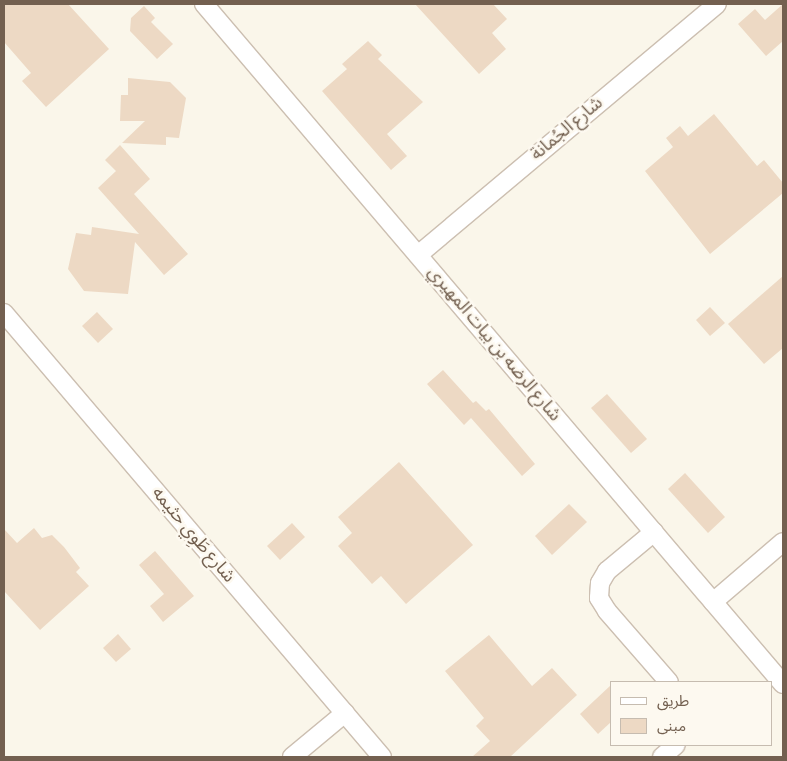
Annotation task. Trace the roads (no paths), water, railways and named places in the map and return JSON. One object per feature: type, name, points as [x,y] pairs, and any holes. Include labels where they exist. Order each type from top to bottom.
[{"type":"street","name":"شارع الرضه بن بيات المهيري","points":[[204,4],[783,684]]},
{"type":"street","name":"شارع الجُمانة","points":[[418,255],[716,4]]},
{"type":"street","name":"شارع طَوِي حثيمه","points":[[4,313],[382,757]]},
{"type":"street","points":[[654,532],[603,576],[599,598],[606,611],[668,681]]},
{"type":"street","points":[[713,602],[783,542]]},
{"type":"street","points":[[292,757],[345,713]]},
{"type":"street","points":[[662,757],[675,746]]}]
